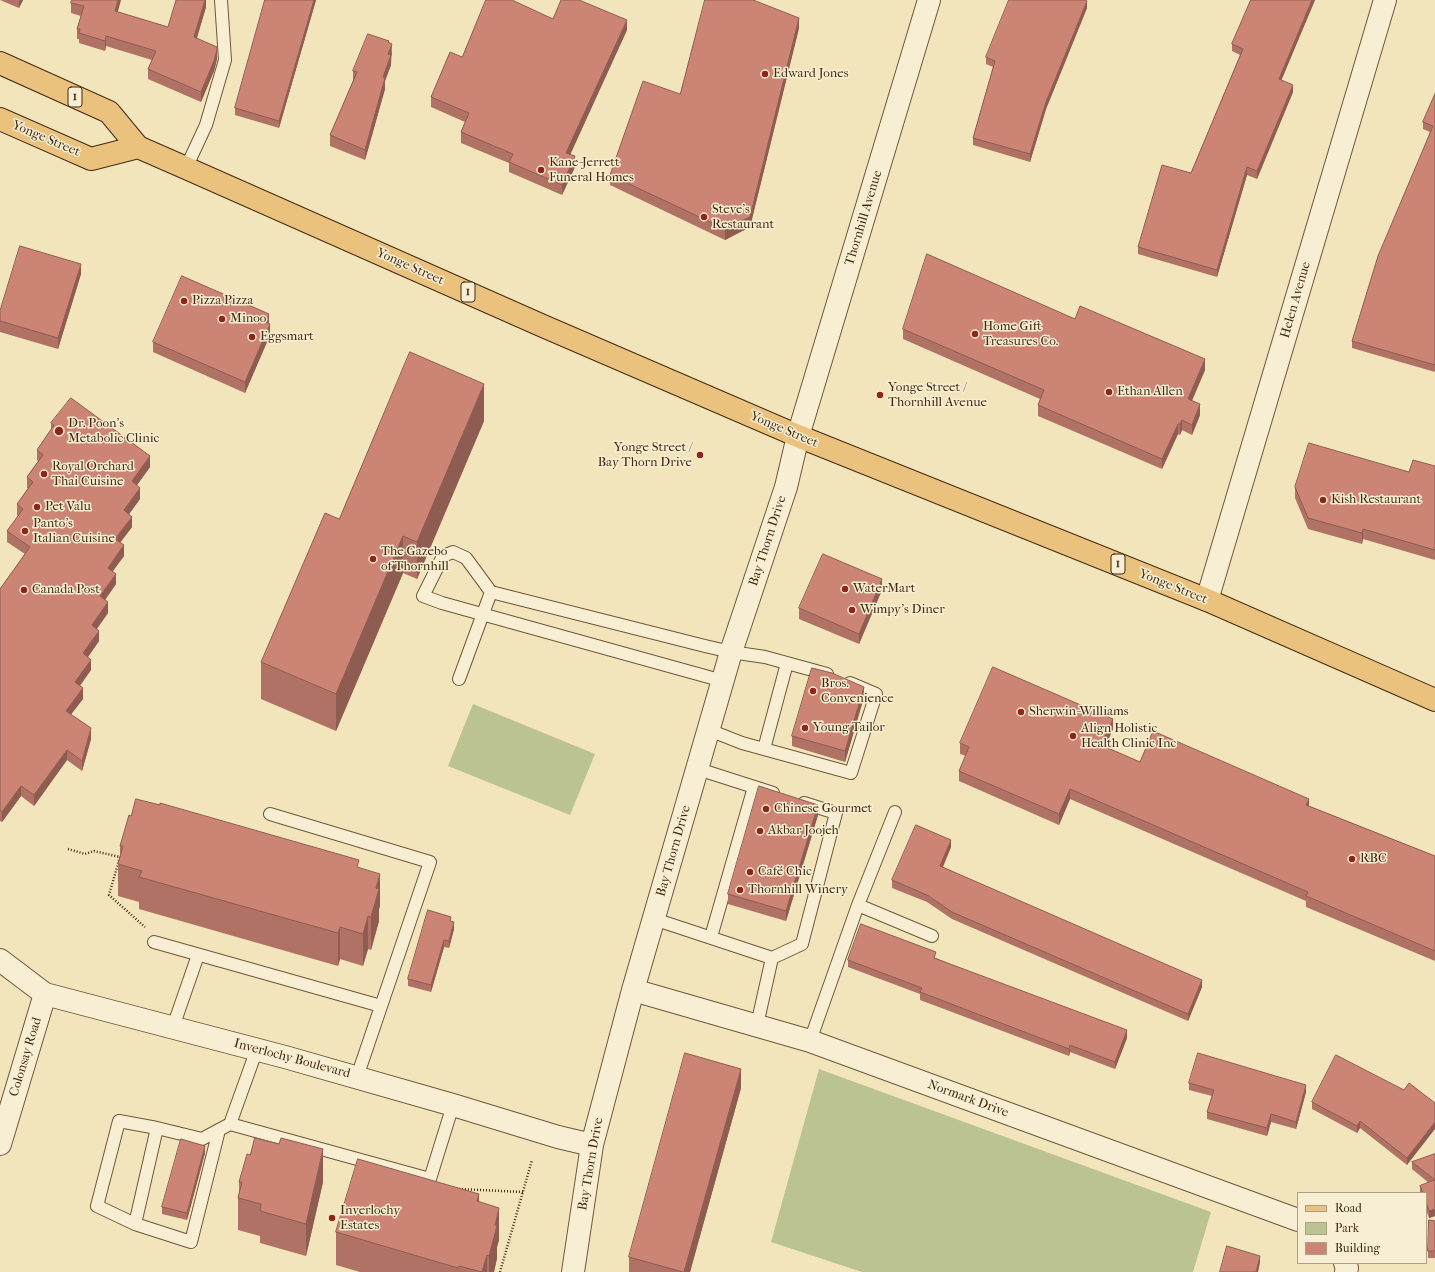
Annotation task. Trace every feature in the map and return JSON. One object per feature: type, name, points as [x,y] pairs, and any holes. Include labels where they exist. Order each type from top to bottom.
[{"type":"main road","name":"Yonge Street","points":[[0,63],[109,112],[138,147],[543,326],[798,436],[1207,600],[1435,700]]},
{"type":"main road","name":"Yonge Street","points":[[0,119],[91,159],[138,147]]},
{"type":"street","name":"Thornhill Avenue","points":[[798,436],[929,0]]},
{"type":"street","name":"Helen Avenue","points":[[1207,600],[1385,0]]},
{"type":"street","name":"Bay Thorn Drive","points":[[573,1272],[592,1145],[633,990],[731,652],[786,487],[798,436]]},
{"type":"street","name":"Inverlochy Boulevard","points":[[0,960],[45,994],[257,1049],[453,1104],[558,1137],[592,1145]]},
{"type":"street","name":"Normark Drive","points":[[633,990],[810,1041],[1297,1220]]},
{"type":"street","name":"Colonsay Road","points":[[0,1144],[45,994]]},
{"type":"lane","points":[[186,168],[206,125],[225,60],[220,0]]},
{"type":"lane","points":[[709,730],[742,743],[851,773],[876,694],[824,672],[765,657],[731,652],[491,592],[466,558],[453,552],[443,556],[423,596],[442,603],[723,681]]},
{"type":"lane","points":[[459,679],[491,592]]},
{"type":"lane","points":[[764,749],[787,663]]},
{"type":"lane","points":[[654,919],[772,958],[802,944],[836,813],[698,769]]},
{"type":"lane","points":[[711,937],[754,787]]},
{"type":"lane","points":[[810,1041],[858,904],[895,812]]},
{"type":"lane","points":[[270,814],[430,862],[357,1077]]},
{"type":"lane","points":[[858,904],[932,936]]},
{"type":"lane","points":[[154,942],[381,1006]]},
{"type":"lane","points":[[173,1027],[198,955]]},
{"type":"lane","points":[[757,1025],[772,958]]},
{"type":"lane","points":[[219,1130],[191,1242],[135,1224],[97,1206],[119,1121],[157,1128],[202,1139],[230,1124],[257,1049]]},
{"type":"lane","points":[[230,1124],[430,1179],[453,1104]]},
{"type":"lane","points":[[135,1224],[157,1128]]},
{"type":"path","points":[[68,849],[84,854],[94,851],[120,857],[109,896],[151,932],[149,941],[154,942]]},
{"type":"path","points":[[500,1272],[532,1160]]},
{"type":"path","points":[[430,1179],[438,1188],[523,1192]]},
{"type":"green space","points":[[473,704],[595,754],[570,815],[448,766]]},
{"type":"green space","points":[[819,1069],[1211,1212],[1193,1272],[862,1272],[771,1242]]},
{"type":"building","points":[[72,0],[118,0],[115,11],[168,27],[176,0],[205,0],[194,37],[217,47],[217,49],[214,61],[201,92],[148,69],[156,51],[106,36],[105,41],[79,33],[80,29],[77,29],[84,6],[71,3]]},
{"type":"building","points":[[265,0],[314,0],[279,121],[235,108]]},
{"type":"building","points":[[486,0],[512,0],[553,19],[561,0],[579,0],[627,20],[566,153],[575,156],[562,185],[509,162],[513,154],[461,132],[469,113],[431,97],[450,52],[462,57]]},
{"type":"building","points":[[705,0],[753,0],[799,18],[750,217],[725,229],[610,175],[643,81],[680,94]]},
{"type":"building","points":[[1009,0],[1087,1],[1046,102],[1030,154],[973,138],[995,61],[986,57]]},
{"type":"building","points":[[1251,0],[1312,0],[1279,79],[1293,85],[1257,171],[1247,167],[1217,270],[1138,247],[1162,165],[1191,173],[1243,49],[1232,44]]},
{"type":"building","points":[[368,34],[389,41],[388,42],[392,44],[388,54],[391,55],[383,77],[385,78],[365,150],[330,135],[357,72],[353,71]]},
{"type":"building","points":[[1435,94],[1435,365],[1352,341],[1378,256],[1433,126],[1423,122]]},
{"type":"building","points":[[20,246],[81,264],[58,338],[0,321],[0,311]]},
{"type":"building","points":[[927,254],[1075,319],[1080,306],[1205,359],[1188,399],[1200,404],[1192,425],[1182,420],[1180,424],[1178,424],[1162,459],[1038,405],[1044,390],[903,329]]},
{"type":"building","points":[[182,276],[269,314],[266,322],[270,324],[245,382],[153,342]]},
{"type":"building","name":"The Gazebo of Thornhill","points":[[410,352],[484,384],[417,542],[403,536],[336,694],[261,662],[325,513],[339,519]]},
{"type":"building","points":[[71,398],[150,456],[132,481],[140,488],[124,510],[132,517],[115,539],[124,545],[108,568],[116,574],[100,596],[108,602],[92,625],[99,631],[83,653],[91,660],[75,682],[83,688],[66,711],[91,728],[82,761],[67,750],[34,795],[21,786],[2,812],[0,810],[0,589],[30,547],[7,531],[23,509],[17,504],[33,482],[27,477],[43,455],[37,450],[54,425],[51,423]]},
{"type":"building","points":[[1309,443],[1409,472],[1413,460],[1435,466],[1435,550],[1363,529],[1362,533],[1308,518],[1295,487]]},
{"type":"building","points":[[823,554],[882,579],[859,634],[799,608]]},
{"type":"building","points":[[993,667],[1113,719],[1101,745],[1140,762],[1153,731],[1309,799],[1306,805],[1435,856],[1435,951],[1306,896],[1308,892],[1070,789],[1059,814],[959,771],[969,747],[960,743]]},
{"type":"building","points":[[812,668],[832,673],[864,687],[845,751],[792,736]]},
{"type":"building","points":[[759,786],[818,805],[786,911],[728,894]]},
{"type":"building","points":[[136,799],[160,805],[160,803],[359,860],[357,867],[380,874],[376,888],[379,889],[371,917],[368,916],[363,934],[340,927],[338,933],[139,877],[142,871],[118,864],[123,846],[120,846],[129,815],[131,816]]},
{"type":"building","points":[[916,825],[951,840],[940,866],[1202,980],[1188,1014],[952,912],[927,895],[892,880]]},
{"type":"building","points":[[428,910],[451,917],[450,921],[454,922],[449,941],[444,940],[431,985],[408,979]]},
{"type":"building","points":[[861,924],[936,952],[934,958],[1127,1030],[1115,1062],[1070,1045],[1069,1049],[920,992],[922,988],[848,960]]},
{"type":"building","points":[[685,1053],[741,1069],[683,1272],[629,1257]]},
{"type":"building","points":[[1198,1053],[1306,1085],[1296,1122],[1271,1114],[1267,1128],[1207,1112],[1214,1090],[1189,1083]]},
{"type":"building","points":[[1336,1055],[1404,1090],[1409,1083],[1435,1103],[1435,1122],[1407,1158],[1360,1121],[1357,1126],[1312,1102]]},
{"type":"building","points":[[255,1138],[279,1144],[281,1138],[323,1149],[306,1224],[260,1211],[261,1204],[238,1198],[242,1182],[239,1182],[247,1154],[250,1155]]},
{"type":"building","points":[[181,1139],[205,1146],[187,1213],[162,1207]]},
{"type":"building","points":[[1435,1154],[1435,1180],[1412,1162]]},
{"type":"building","points":[[358,1159],[479,1194],[477,1201],[499,1208],[495,1225],[497,1226],[489,1256],[487,1255],[482,1272],[459,1266],[458,1268],[336,1232]]},
{"type":"building","points":[[1435,1180],[1435,1209],[1429,1211],[1427,1205],[1427,1192],[1423,1192],[1420,1186]]},
{"type":"building","points":[[1429,1220],[1435,1221],[1435,1251],[1428,1251]]},
{"type":"building","points":[[1227,1246],[1260,1256],[1256,1272],[1220,1272]]},
{"type":"place","name":"Edward Jones","points":[[765,74]]},
{"type":"place","name":"Kane-Jerrett Funeral Homes","points":[[541,170]]},
{"type":"place","name":"Steve's Restaurant","points":[[704,217]]},
{"type":"place","name":"Pizza Pizza","points":[[184,301]]},
{"type":"place","name":"Minoo","points":[[222,319]]},
{"type":"place","name":"Home Gift Treasures Co.","points":[[975,334]]},
{"type":"place","name":"Eggsmart","points":[[252,337]]},
{"type":"place","name":"Ethan Allen","points":[[1109,392]]},
{"type":"place","name":"Yonge Street / Thornhill Avenue","points":[[880,395]]},
{"type":"place","name":"Dr. Poon's Metabolic Clinic","points":[[59,431]]},
{"type":"place","name":"Yonge Street / Bay Thorn Drive","points":[[700,455]]},
{"type":"place","name":"Royal Orchard Thai Cuisine","points":[[44,474]]},
{"type":"place","name":"Kish Restaurant","points":[[1323,500]]},
{"type":"place","name":"Pet Valu","points":[[37,507]]},
{"type":"place","name":"Panto's Italian Cuisine","points":[[25,531]]},
{"type":"place","name":"The Gazebo of Thornhill","points":[[373,559]]},
{"type":"place","name":"WaterMart","points":[[845,589]]},
{"type":"place","name":"Canada Post","points":[[24,590]]},
{"type":"place","name":"Wimpy's Diner","points":[[852,610]]},
{"type":"place","name":"Bros. Convenience","points":[[813,691]]},
{"type":"place","name":"Sherwin-Williams","points":[[1021,712]]},
{"type":"place","name":"Young Tailor","points":[[805,728]]},
{"type":"place","name":"Align Holistic Health Clinic Inc","points":[[1073,736]]},
{"type":"place","name":"Chinese Gourmet","points":[[766,809]]},
{"type":"place","name":"Akbar Joojeh","points":[[760,831]]},
{"type":"place","name":"RBC","points":[[1352,859]]},
{"type":"place","name":"Café Chic","points":[[750,872]]},
{"type":"place","name":"Thornhill Winery","points":[[740,890]]},
{"type":"place","name":"Inverlochy Estates","points":[[332,1218]]}]
